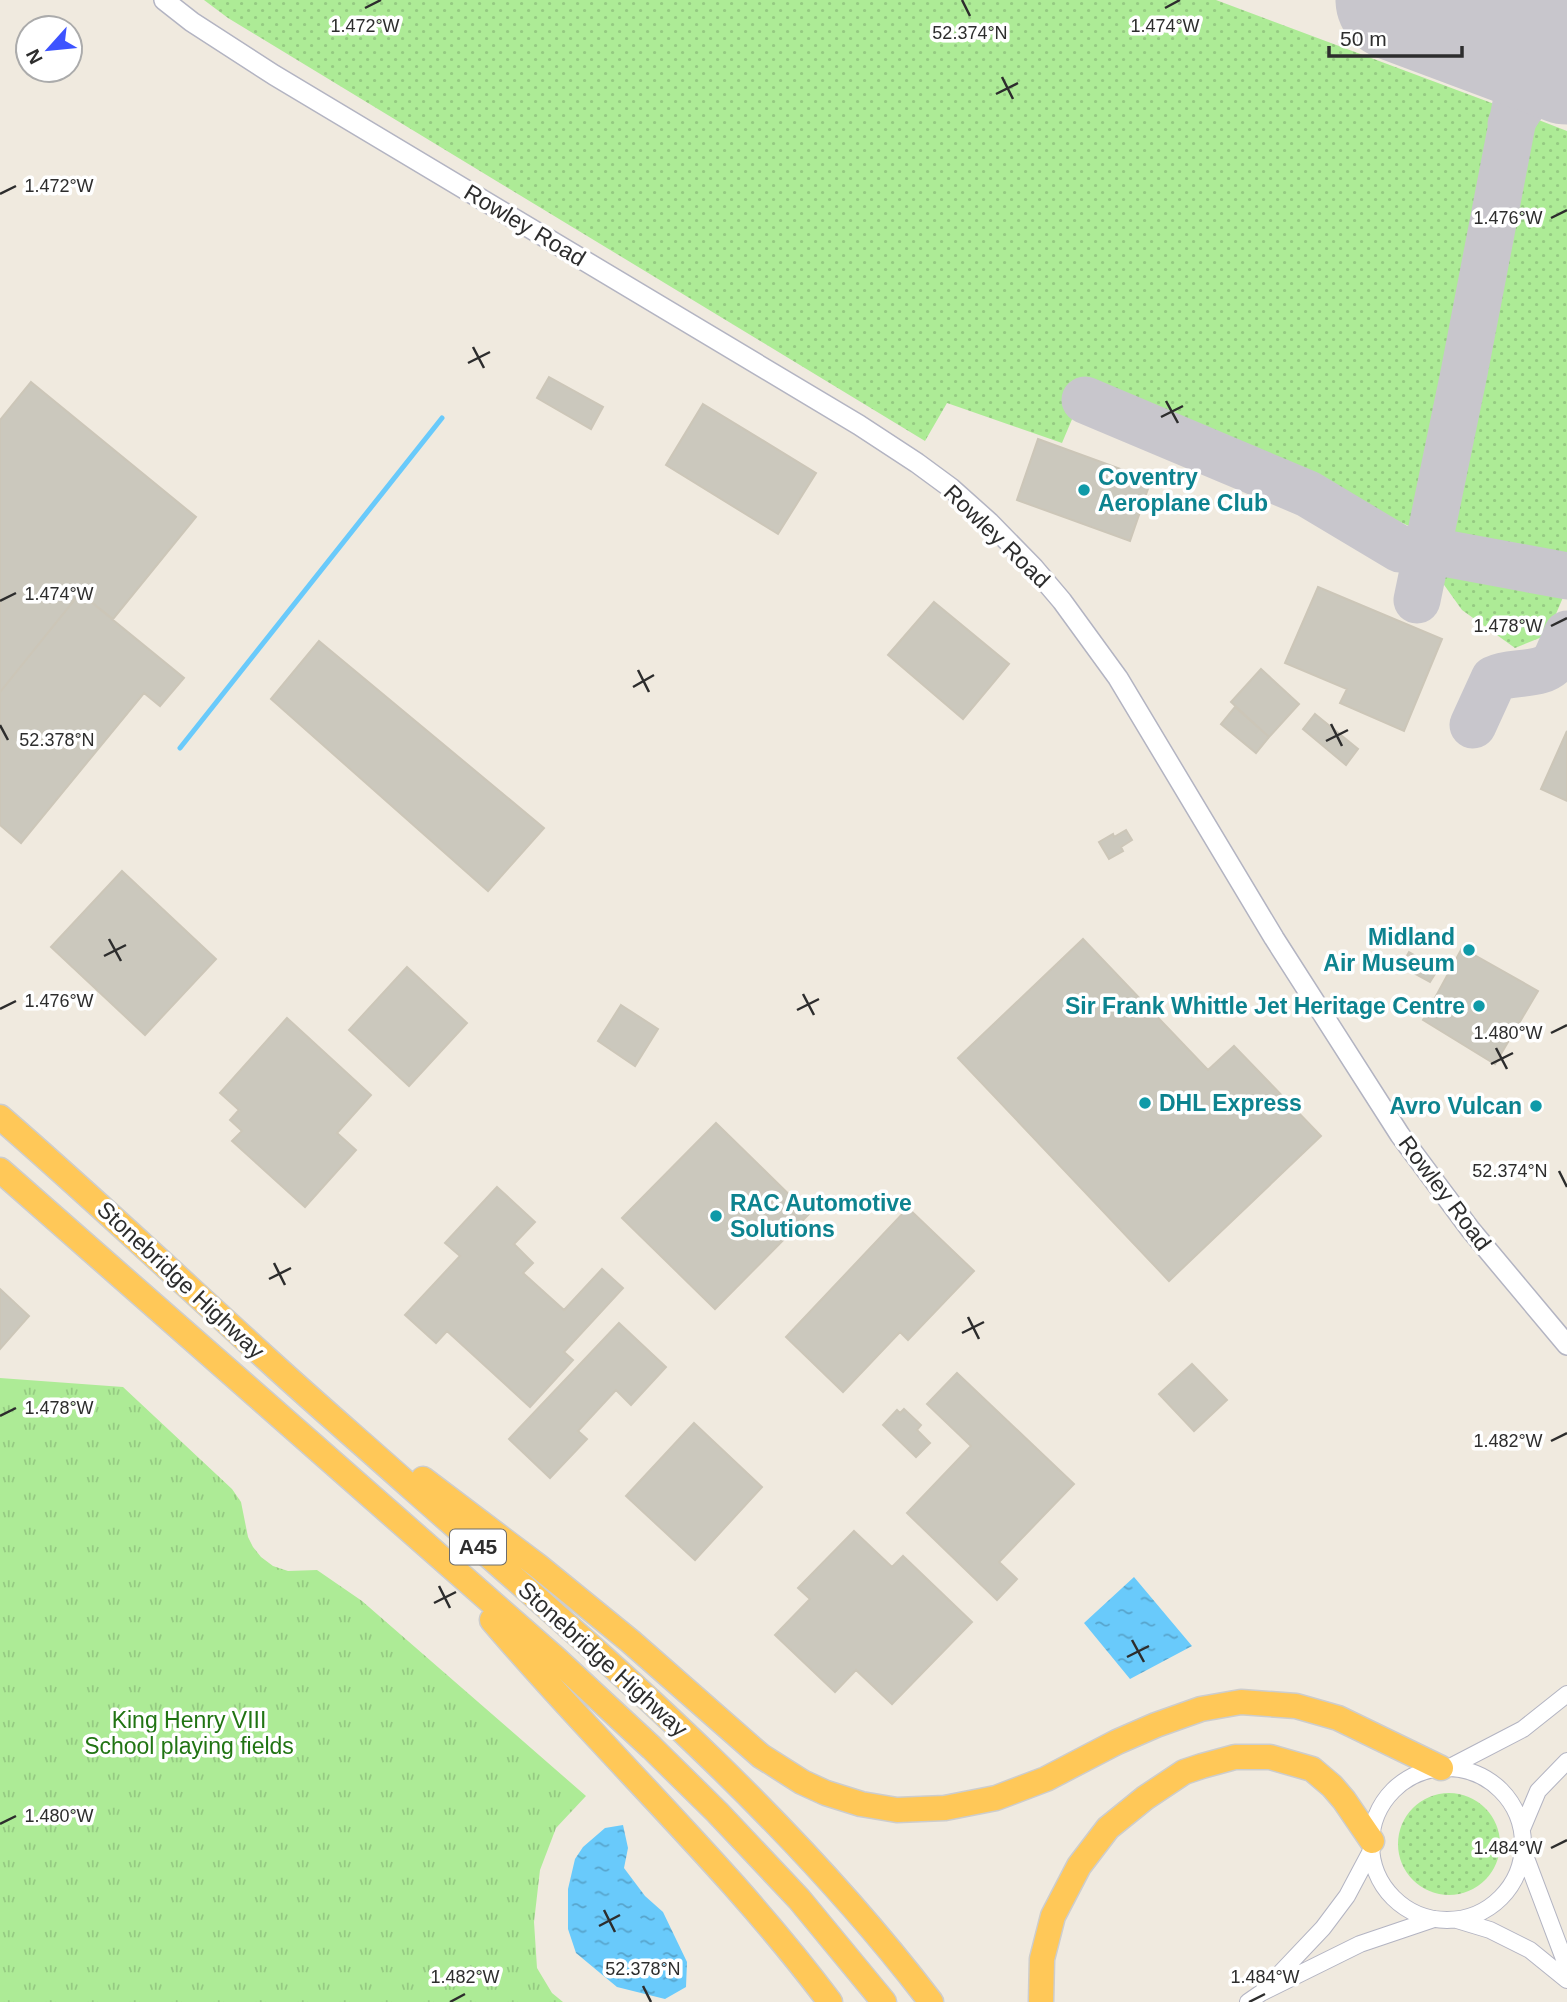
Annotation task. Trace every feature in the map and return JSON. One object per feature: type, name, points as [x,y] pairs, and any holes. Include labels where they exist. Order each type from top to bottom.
[{"type":"highway","name":"Stonebridge Highway","points":[[0,1117],[607,1661],[743,1789],[841,1893],[930,2002]]},
{"type":"highway","name":"Stonebridge Highway","points":[[0,1170],[555,1658],[652,1748],[799,1899],[884,2002]]},
{"type":"highway","points":[[359,1441],[427,1481],[538,1566],[630,1641],[761,1756],[802,1782],[862,1804],[897,1810],[945,1808],[996,1798],[1046,1779],[1156,1725],[1201,1709],[1241,1702],[1296,1706],[1339,1718],[1444,1768]]},
{"type":"highway","points":[[438,1556],[535,1671],[734,1884],[830,2002]]},
{"type":"highway","points":[[1041,2002],[1042,1959],[1053,1916],[1079,1866],[1108,1828],[1145,1798],[1184,1772],[1235,1757],[1270,1757],[1312,1769],[1344,1800],[1372,1845]]},
{"type":"street","name":"Rowley Road","points":[[164,0],[192,22],[274,75],[859,425],[951,488],[989,522],[1062,601],[1115,672],[1274,937],[1400,1135],[1471,1229],[1567,1345]]},
{"type":"street","points":[[1254,1998],[1323,1928],[1347,1896],[1372,1845],[1376,1820],[1385,1800],[1400,1784],[1420,1773],[1444,1768],[1523,1729],[1567,1694]]},
{"type":"street","points":[[1522,1829],[1538,1791],[1567,1761]]},
{"type":"street","points":[[1444,1768],[1468,1771],[1487,1779],[1503,1792],[1515,1809],[1522,1829],[1523,1850],[1519,1870],[1509,1889],[1494,1904],[1476,1914],[1455,1920]]},
{"type":"street","points":[[1372,1845],[1376,1868],[1385,1887],[1398,1902],[1415,1913],[1434,1919],[1455,1920],[1490,1930],[1530,1950],[1567,1980]]},
{"type":"street","points":[[1523,1850],[1567,1967]]},
{"type":"street","points":[[1254,1998],[1360,1944],[1434,1919]]},
{"type":"green space","points":[[204,0],[1216,0],[1505,108],[1424,523],[1409,526],[1086,386],[1062,443],[947,403],[925,441],[228,18]]},
{"type":"green space","points":[[1531,117],[1567,131],[1567,588],[1547,635],[1515,648],[1462,610],[1437,575],[1444,530]]},
{"type":"green space","name":"King Henry VIII School playing fields","points":[[0,1378],[123,1387],[232,1489],[241,1502],[248,1537],[261,1557],[273,1566],[288,1571],[317,1570],[362,1601],[586,1796],[556,1828],[540,1870],[534,1922],[537,1968],[552,1993],[563,2002],[0,2002]]},
{"type":"green space","points":[[1449,1793],[1468,1797],[1485,1808],[1496,1825],[1500,1844],[1496,1863],[1485,1880],[1468,1891],[1449,1895],[1430,1891],[1413,1880],[1402,1863],[1398,1844],[1402,1825],[1413,1808],[1430,1797]]},
{"type":"water","points":[[1134,1577],[1192,1646],[1130,1679],[1084,1623]]},
{"type":"water","points":[[623,1825],[628,1848],[624,1868],[645,1896],[663,1912],[687,1962],[686,1987],[665,1999],[617,1987],[576,1953],[568,1929],[568,1889],[575,1859],[583,1847],[605,1828]]},
{"type":"building","points":[[549,377],[603,407],[591,429],[537,398]]},
{"type":"building","points":[[31,382],[196,517],[113,619],[80,593],[0,692],[0,420]]},
{"type":"building","points":[[703,404],[816,473],[778,534],[666,465]]},
{"type":"building","name":"Coventry Aeroplane Club","points":[[1038,439],[1151,480],[1130,541],[1017,500]]},
{"type":"building","points":[[1318,587],[1442,639],[1404,731],[1340,703],[1347,689],[1285,663]]},
{"type":"building","points":[[80,593],[184,678],[160,706],[144,693],[21,843],[0,825],[0,692]]},
{"type":"building","points":[[934,602],[1009,664],[963,719],[888,655]]},
{"type":"building","points":[[319,641],[544,828],[488,891],[271,699]]},
{"type":"building","points":[[1261,669],[1299,704],[1269,737],[1231,702]]},
{"type":"building","points":[[1235,707],[1269,737],[1256,753],[1221,724]]},
{"type":"building","points":[[1315,714],[1358,749],[1346,765],[1303,729]]},
{"type":"building","points":[[1567,731],[1567,801],[1541,789]]},
{"type":"building","points":[[1126,830],[1132,840],[1121,847],[1123,851],[1109,859],[1099,842]]},
{"type":"building","points":[[122,871],[216,959],[145,1035],[51,947]]},
{"type":"building","name":"DHL Express","points":[[1083,939],[1208,1070],[1234,1046],[1321,1136],[1169,1281],[958,1058]]},
{"type":"building","name":"Sir Frank Whittle Jet Heritage Centre","points":[[1462,948],[1538,991],[1495,1064],[1423,1020]]},
{"type":"building","points":[[1409,952],[1438,969],[1430,982],[1401,966]]},
{"type":"building","points":[[407,967],[467,1023],[409,1086],[349,1030]]},
{"type":"building","points":[[621,1005],[658,1029],[635,1066],[598,1041]]},
{"type":"building","points":[[287,1018],[371,1095],[337,1133],[356,1150],[305,1207],[232,1141],[242,1131],[230,1120],[239,1110],[220,1093]]},
{"type":"building","name":"RAC Automotive Solutions","points":[[716,1123],[809,1214],[715,1309],[622,1218]]},
{"type":"building","points":[[497,1187],[535,1222],[514,1244],[533,1263],[523,1273],[564,1310],[602,1269],[623,1288],[564,1352],[573,1360],[530,1407],[447,1331],[436,1343],[405,1315],[460,1256],[445,1243]]},
{"type":"building","points":[[908,1208],[974,1271],[908,1340],[900,1332],[843,1392],[786,1337]]},
{"type":"building","points":[[0,1289],[29,1316],[0,1349]]},
{"type":"building","points":[[619,1323],[666,1367],[631,1405],[616,1390],[578,1431],[587,1439],[550,1478],[509,1439]]},
{"type":"building","points":[[1192,1364],[1227,1400],[1194,1431],[1159,1394]]},
{"type":"building","points":[[957,1373],[1074,1484],[999,1562],[1017,1579],[997,1600],[907,1513],[971,1446],[927,1404]]},
{"type":"building","points":[[904,1409],[921,1425],[917,1430],[930,1443],[916,1457],[883,1425],[897,1410],[900,1413]]},
{"type":"building","points":[[694,1423],[762,1487],[695,1560],[626,1496]]},
{"type":"building","points":[[854,1531],[892,1567],[903,1556],[972,1622],[892,1704],[856,1670],[835,1692],[775,1635],[810,1599],[798,1588]]},
{"type":"waterway","points":[[180,748],[442,418]]},
{"type":"taxiway","points":[[1417,600],[1519,88],[1517,70],[1511,57],[1488,34]]},
{"type":"taxiway","points":[[1511,124],[1526,100],[1540,88],[1567,78]]},
{"type":"taxiway","points":[[1085,400],[1308,494],[1400,549],[1427,550],[1567,576]]},
{"type":"taxiway","points":[[1473,725],[1494,679],[1536,671],[1551,665],[1567,634]]},
{"type":"runway","points":[[1396,0],[1567,64]]},
{"type":"place","name":"Coventry Aeroplane Club","points":[[1084,490]]},
{"type":"place","name":"Midland Air Museum","points":[[1469,950]]},
{"type":"place","name":"Sir Frank Whittle Jet Heritage Centre","points":[[1479,1006]]},
{"type":"place","name":"DHL Express","points":[[1145,1103]]},
{"type":"place","name":"Avro Vulcan","points":[[1536,1106]]},
{"type":"place","name":"RAC Automotive Solutions","points":[[716,1216]]}]
